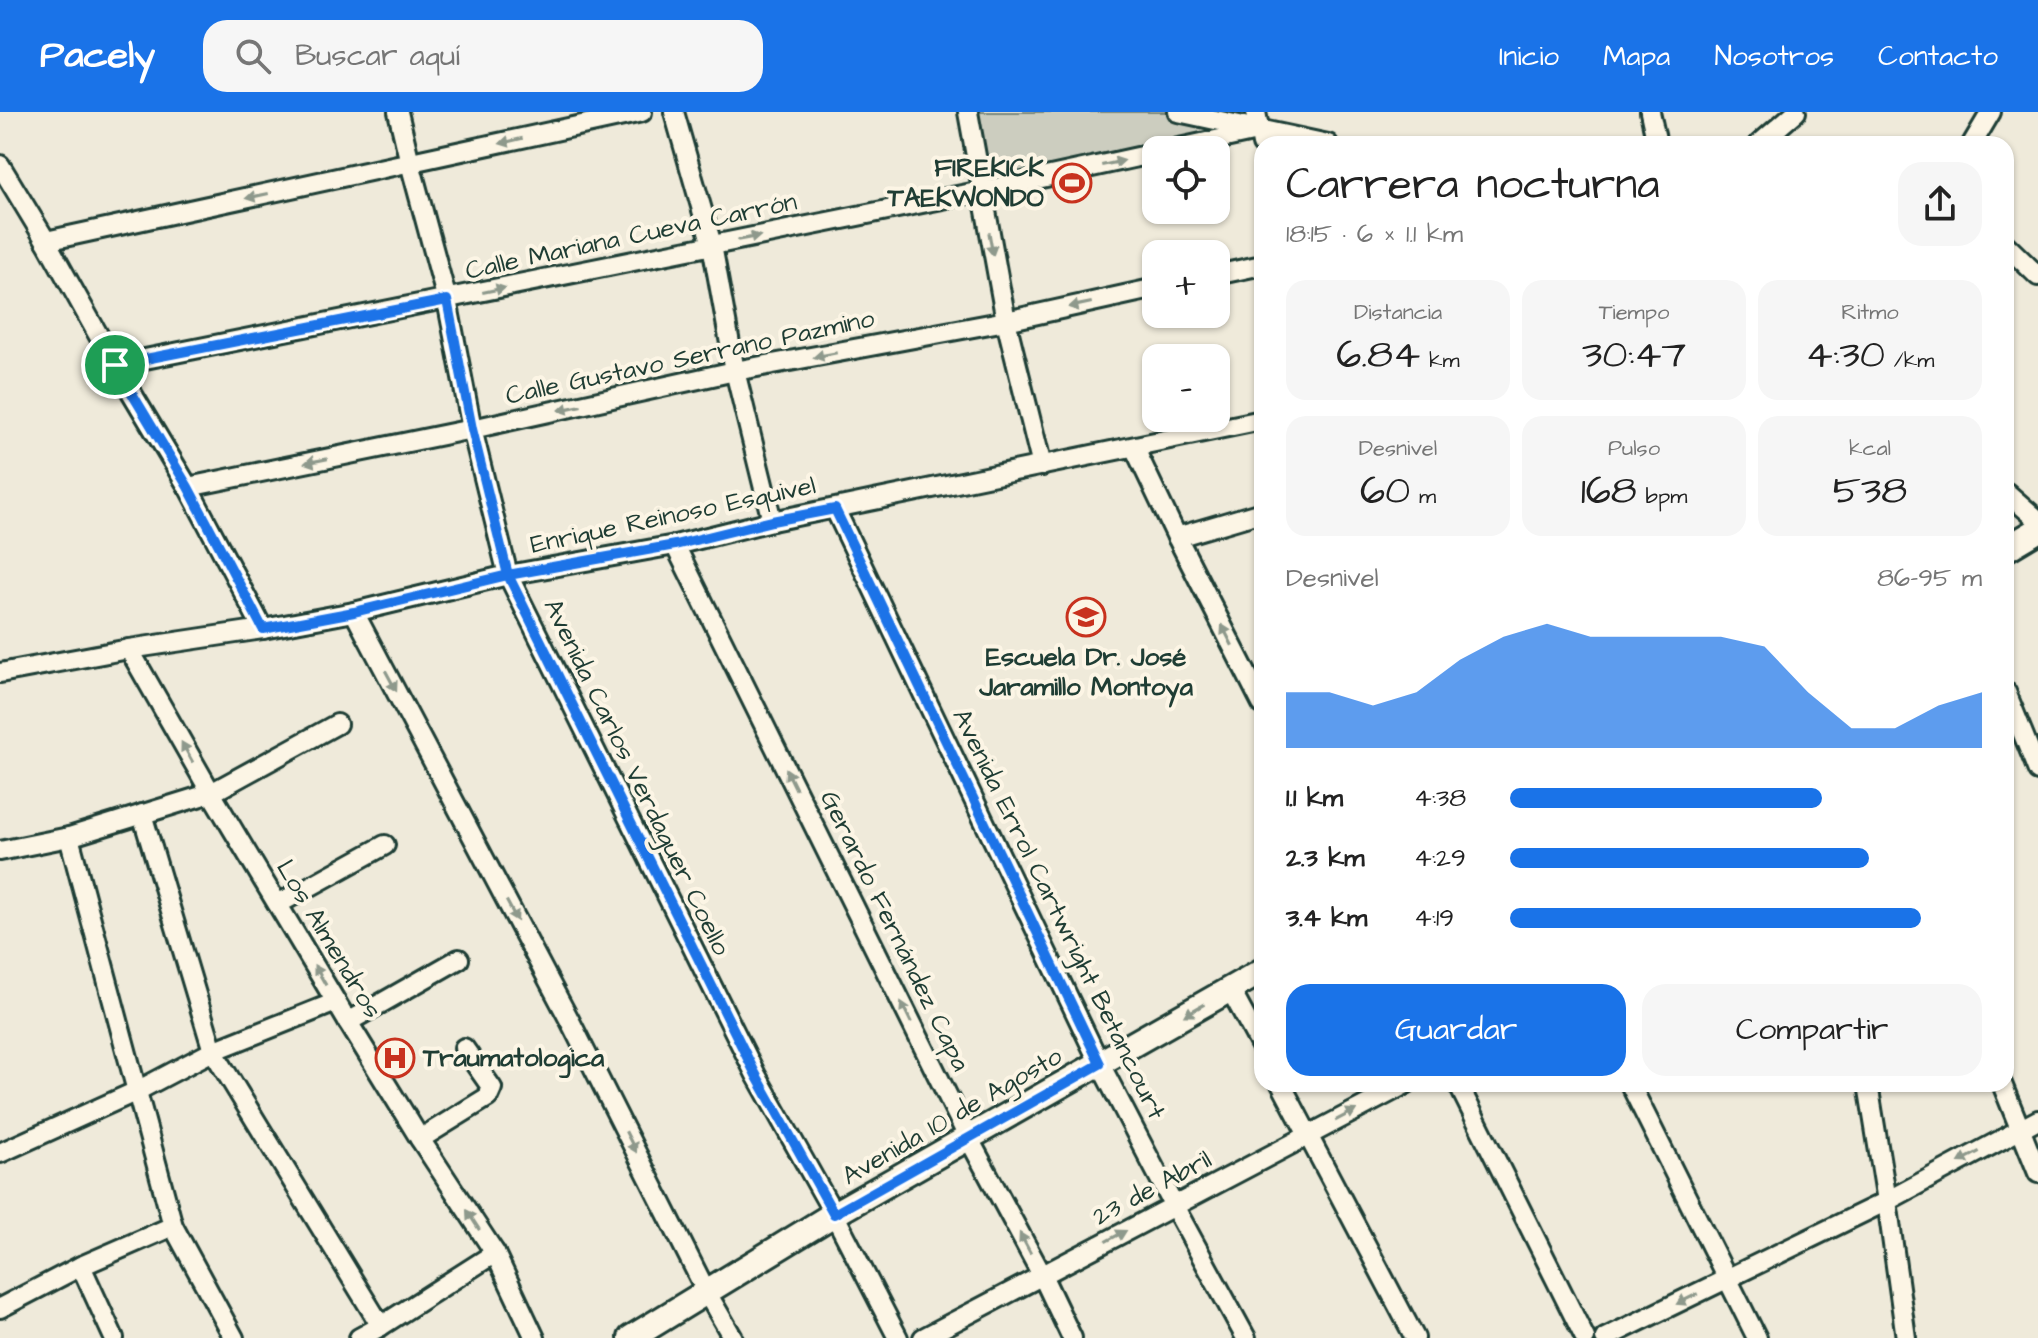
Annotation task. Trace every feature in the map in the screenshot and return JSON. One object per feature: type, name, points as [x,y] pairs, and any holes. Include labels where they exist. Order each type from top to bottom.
[{"type":"street","name":"Avenida Carlos Verdaguer Coello","points":[[398,112],[447,300],[472,429],[508,575],[756,1075],[834,1214],[898,1338]]},
{"type":"street","points":[[46,241],[642,112]]},
{"type":"street","points":[[674,112],[712,245],[735,371],[772,521]]},
{"type":"street","points":[[968,112],[1006,321],[1042,466]]},
{"type":"street","points":[[1178,112],[1291,136]]},
{"type":"street","points":[[1650,112],[1655,136]]},
{"type":"street","points":[[1768,136],[1796,112]]},
{"type":"street","points":[[1977,136],[1991,112]]},
{"type":"street","points":[[1229,136],[1259,129]]},
{"type":"street","name":"Calle Mariana Cueva Carrón","points":[[115,365],[447,300],[1142,156]]},
{"type":"street","points":[[0,165],[188,487],[263,629]]},
{"type":"street","points":[[2014,253],[2038,276]]},
{"type":"street","points":[[1230,272],[1254,267]]},
{"type":"street","name":"Calle Gustavo Serrano Pazmino","points":[[188,487],[735,371],[1006,321],[1142,291]]},
{"type":"street","name":"Enrique Reinoso Esquivel","points":[[3,666],[263,629],[354,612],[508,575],[675,545],[772,521],[1254,422]]},
{"type":"street","points":[[1134,447],[1254,688]]},
{"type":"street","points":[[2014,499],[2038,520]]},
{"type":"street","name":"Avenida Errol Cartwright Betancourt","points":[[835,509],[1100,1064],[1246,1338]]},
{"type":"street","points":[[1177,537],[1254,514]]},
{"type":"street","points":[[2014,544],[2038,530]]},
{"type":"street","name":"Gerardo Fernández Capa","points":[[675,545],[969,1139],[1072,1338]]},
{"type":"street","points":[[354,612],[733,1338]]},
{"type":"street","name":"Los Almendros","points":[[129,649],[348,1022],[495,1253],[535,1338]]},
{"type":"street","points":[[2014,712],[2038,771]]},
{"type":"street","points":[[0,851],[69,837],[211,793],[337,724]]},
{"type":"street","points":[[142,814],[213,1051],[381,1326]]},
{"type":"street","points":[[69,837],[173,1226],[234,1338]]},
{"type":"street","points":[[278,904],[385,845]]},
{"type":"street","points":[[348,1022],[459,959]]},
{"type":"street","name":"Avenida 10 de Agosto","points":[[631,1338],[834,1214],[1254,976]]},
{"type":"street","points":[[1230,989],[1254,1033]]},
{"type":"street","points":[[0,1153],[137,1091],[213,1051],[336,1002]]},
{"type":"street","points":[[420,1139],[488,1097],[491,1092],[492,1088],[464,1048]]},
{"type":"street","points":[[1285,1092],[1415,1338]]},
{"type":"street","name":"23 de Abril","points":[[923,1338],[1391,1092]]},
{"type":"street","points":[[1462,1092],[1585,1338]]},
{"type":"street","points":[[1634,1092],[1757,1338]]},
{"type":"street","points":[[1869,1092],[1906,1338]]},
{"type":"street","points":[[2005,1092],[2038,1173]]},
{"type":"street","points":[[1605,1338],[1887,1201],[2038,1120]]},
{"type":"street","points":[[0,1308],[81,1266],[173,1226]]},
{"type":"street","points":[[359,1338],[495,1253]]},
{"type":"street","points":[[81,1266],[114,1338]]},
{"type":"shaded area","points":[[963,112],[1190,112],[1252,125],[1200,136],[1142,136],[1142,148],[977,183]]},
{"type":"place","name":"FIREKICK TAEKWONDO","points":[[1072,183]]},
{"type":"place","name":"Escuela Dr. José Jaramillo Montoya","points":[[1086,617]]},
{"type":"place","name":"Traumatologica","points":[[395,1058]]},
{"type":"route","points":[[115,365],[188,487],[263,629],[354,612],[508,575],[675,545],[835,509],[1100,1064],[834,1214],[756,1075],[508,575],[472,429],[447,300],[115,365]]}]
